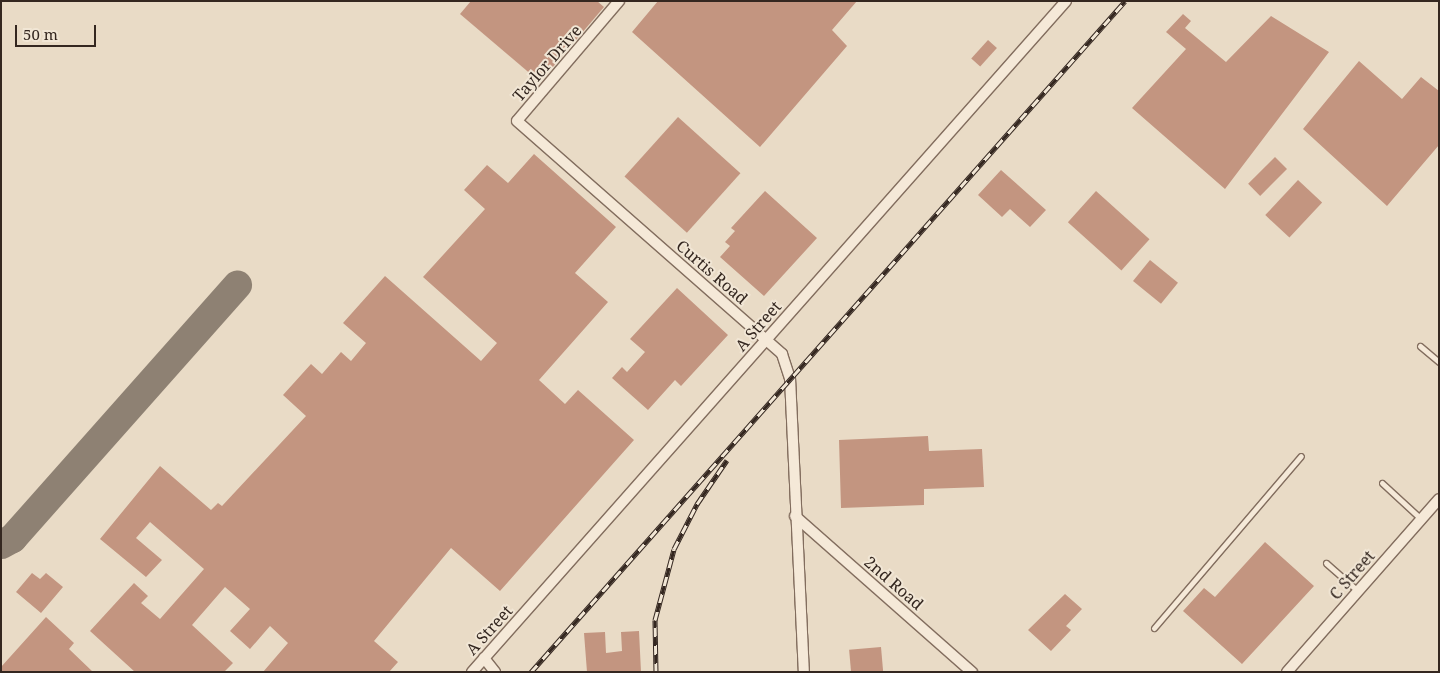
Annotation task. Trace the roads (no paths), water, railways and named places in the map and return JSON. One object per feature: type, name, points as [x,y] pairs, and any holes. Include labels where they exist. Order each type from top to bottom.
[{"type":"street","name":"Taylor Drive","points":[[517,121],[619,1]]},
{"type":"street","name":"A Street","points":[[472,672],[1066,1]]},
{"type":"street","name":"Curtis Road","points":[[517,121],[782,354],[790,378],[795,516],[804,672]]},
{"type":"street","name":"C Street","points":[[1287,672],[1439,499]]},
{"type":"street","name":"2nd Road","points":[[795,516],[972,672]]},
{"type":"street","points":[[484,658],[495,672]]},
{"type":"lane","points":[[1420,346],[1439,362]]},
{"type":"lane","points":[[1154,628],[1301,456]]},
{"type":"lane","points":[[1382,483],[1421,519]]},
{"type":"lane","points":[[1326,563],[1358,591]]},
{"type":"railway","points":[[531,672],[1125,1]]},
{"type":"railway","points":[[656,672],[655,620],[674,549],[697,504],[727,460]]}]
